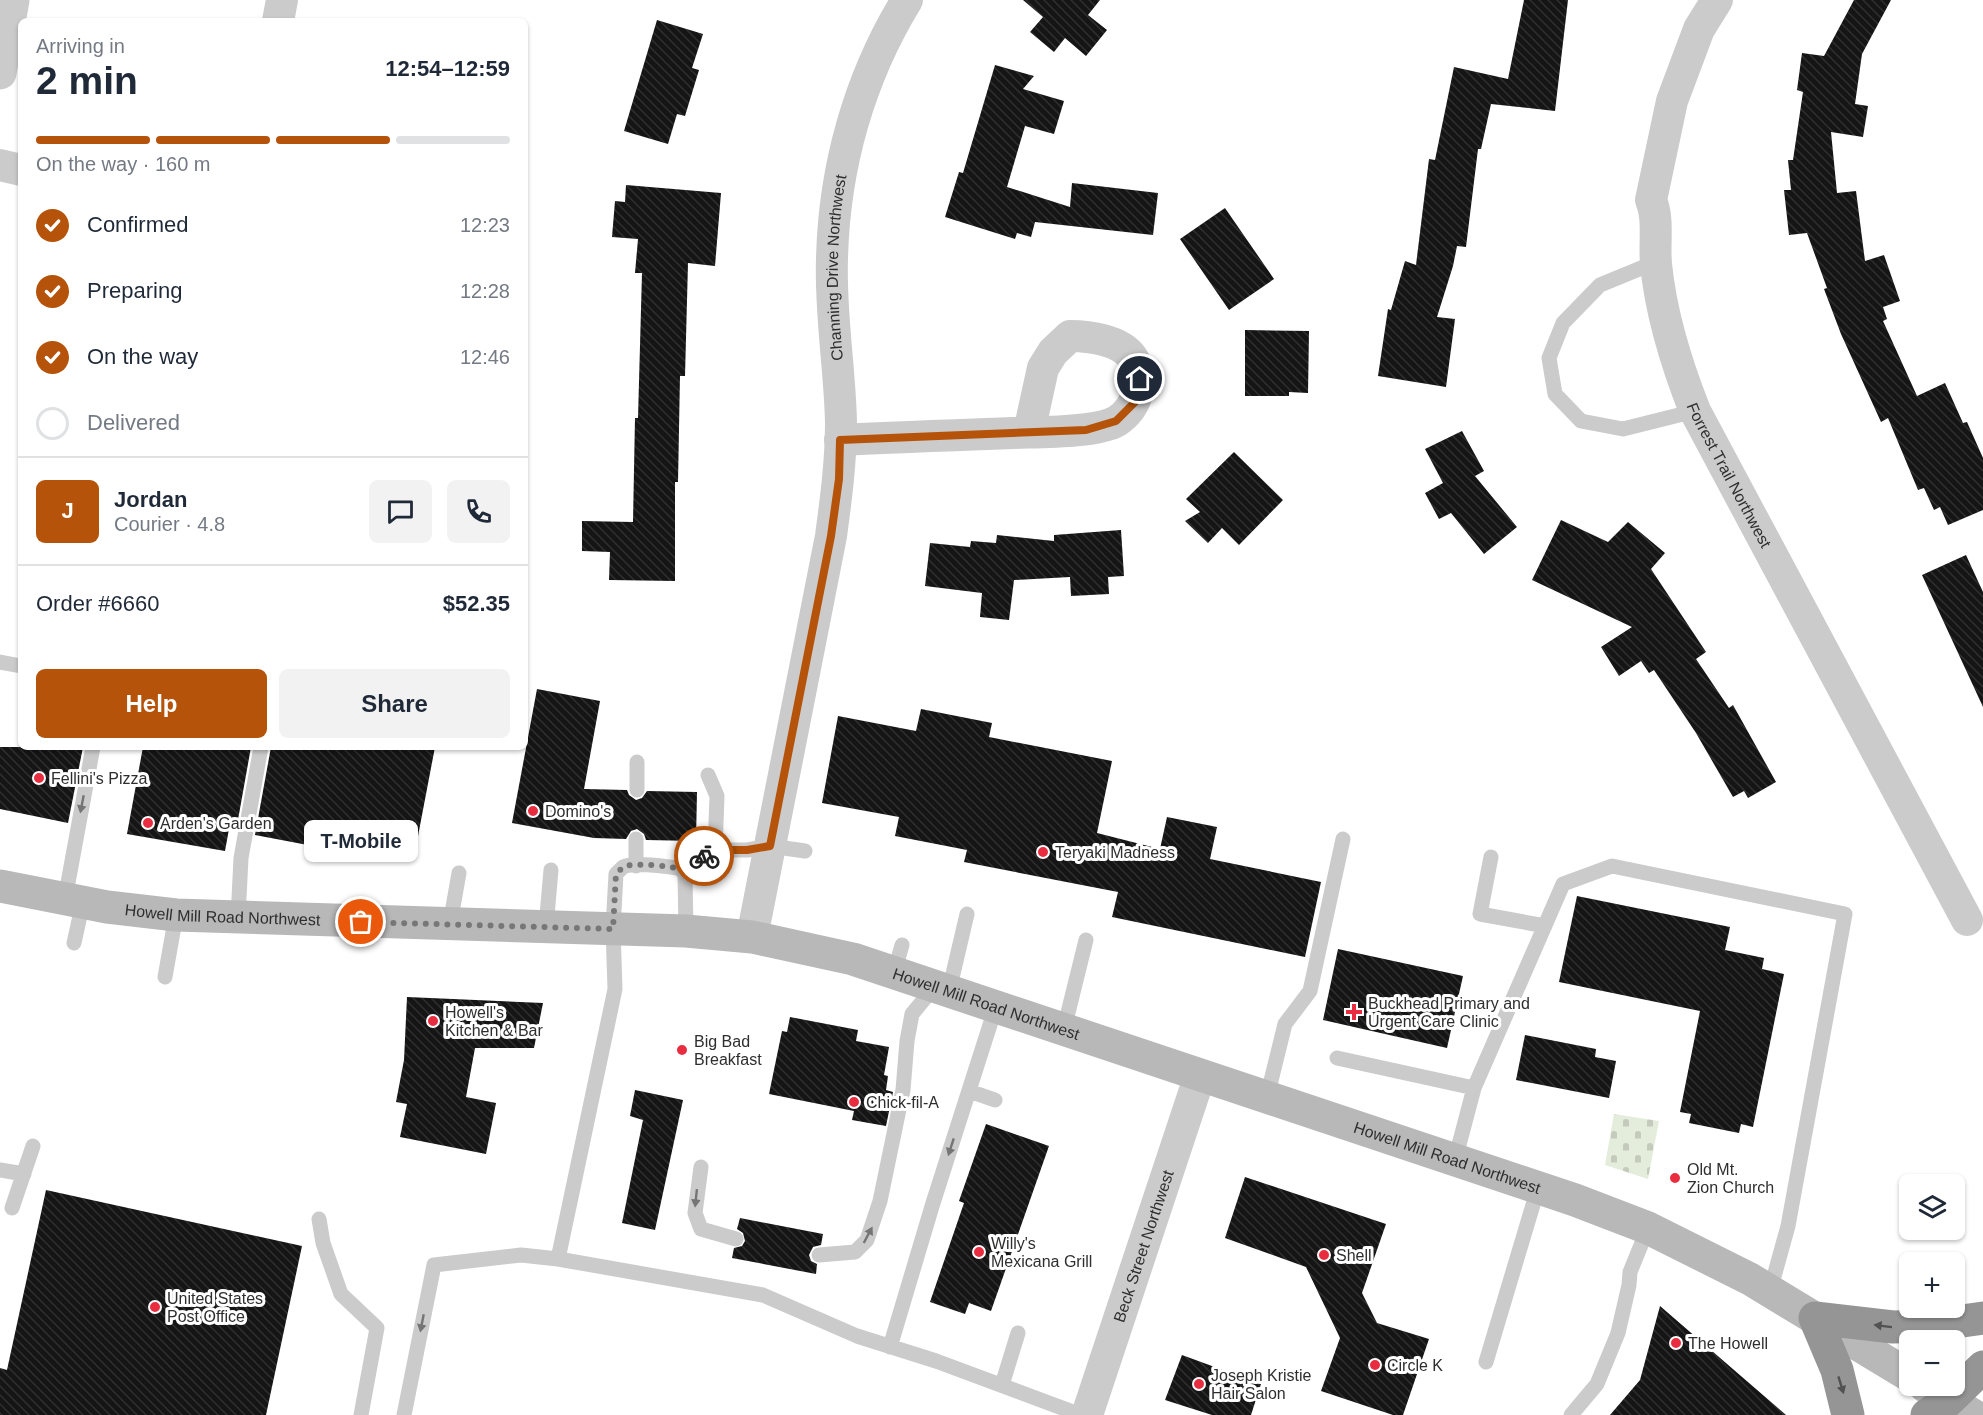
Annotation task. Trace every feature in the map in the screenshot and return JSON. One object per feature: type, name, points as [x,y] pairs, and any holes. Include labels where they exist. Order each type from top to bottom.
[{"type":"highway","points":[[1815,1318],[1893,1328],[1983,1318]]},
{"type":"highway","points":[[1815,1318],[1837,1370],[1848,1415]]},
{"type":"highway","points":[[1943,1404],[1983,1367]]},
{"type":"main road","name":"Howell Mill Road Northwest","points":[[0,886],[74,901],[176,915],[686,931],[752,937],[853,959],[898,959],[942,988],[1538,1188],[1648,1228],[1770,1291],[1899,1369]]},
{"type":"street","points":[[0,73],[13,0]]},
{"type":"street","points":[[279,18],[282,0]]},
{"type":"street","name":"Channing Drive Northwest","points":[[752,937],[831,536],[839,479],[840,440],[832,260],[837,197],[846,143],[866,82],[892,24],[906,0]]},
{"type":"street","name":"Forrest Trail Northwest","points":[[1717,0],[1699,29],[1672,101],[1651,200],[1655,209],[1656,262],[1664,316],[1676,361],[1695,411],[1966,920]]},
{"type":"street","points":[[0,165],[18,169]]},
{"type":"street","points":[[840,440],[1029,432]]},
{"type":"street","name":"Beck Street Northwest","points":[[1087,1415],[1200,1075]]},
{"type":"lane","points":[[1656,262],[1600,285],[1563,323],[1549,358],[1555,394],[1581,421],[1623,429],[1695,411]]},
{"type":"lane","points":[[0,662],[18,665]]},
{"type":"lane","points":[[74,943],[74,901],[93,750]]},
{"type":"lane","points":[[238,918],[241,858],[260,750]]},
{"type":"lane","points":[[637,762],[637,790]]},
{"type":"lane","points":[[708,775],[717,796],[715,850]]},
{"type":"lane","points":[[1267,1097],[1285,1024],[1310,991],[1343,838]]},
{"type":"lane","points":[[636,839],[636,866]]},
{"type":"lane","points":[[558,1259],[615,988],[613,929],[616,874],[622,867],[681,869],[715,850],[747,850],[770,846],[805,851]]},
{"type":"lane","points":[[1491,857],[1480,914],[1545,926]]},
{"type":"lane","points":[[1455,1160],[1474,1088],[1563,884],[1612,866],[1845,914],[1788,1226],[1770,1291]]},
{"type":"lane","points":[[681,869],[685,875],[686,931]]},
{"type":"lane","points":[[546,927],[551,870]]},
{"type":"lane","points":[[450,924],[459,873]]},
{"type":"lane","points":[[819,1255],[855,1252],[867,1240],[880,1201],[903,1090],[912,1014],[942,988],[967,914]]},
{"type":"lane","points":[[165,977],[176,915]]},
{"type":"lane","points":[[1064,1029],[1086,940]]},
{"type":"lane","points":[[890,1347],[996,1006]]},
{"type":"lane","points":[[1337,1058],[1474,1088]]},
{"type":"lane","points":[[969,1091],[995,1100]]},
{"type":"lane","points":[[12,1208],[33,1146]]},
{"type":"lane","points":[[701,1167],[695,1213],[701,1229],[736,1239]]},
{"type":"lane","points":[[0,1170],[24,1174]]},
{"type":"lane","points":[[1486,1362],[1538,1188]]},
{"type":"lane","points":[[319,1219],[323,1243],[341,1294],[377,1328],[361,1415]]},
{"type":"lane","points":[[1571,1415],[1597,1384],[1610,1353],[1618,1332],[1630,1272],[1648,1228]]},
{"type":"lane","points":[[404,1415],[434,1265],[521,1255],[558,1259],[763,1295],[857,1336],[936,1361],[1081,1415]]},
{"type":"lane","points":[[1002,1385],[1018,1333]]},
{"type":"green space","points":[[1614,1114],[1659,1121],[1648,1179],[1605,1165]]},
{"type":"building","points":[[1023,0],[1100,0],[1088,15],[1107,30],[1086,56],[1065,38],[1054,52],[1030,32],[1043,17]]},
{"type":"building","points":[[1524,0],[1568,0],[1555,111],[1491,104],[1481,149],[1478,149],[1466,247],[1457,246],[1437,317],[1455,319],[1446,387],[1378,376],[1388,309],[1391,310],[1405,261],[1416,265],[1429,159],[1435,160],[1454,67],[1508,79]]},
{"type":"building","points":[[1854,0],[1891,0],[1862,54],[1855,104],[1868,106],[1863,137],[1831,132],[1837,193],[1856,191],[1865,261],[1884,255],[1900,301],[1883,307],[1887,319],[1883,321],[1917,396],[1945,383],[1963,423],[1967,422],[1983,458],[1983,510],[1948,525],[1940,507],[1934,510],[1924,488],[1918,490],[1888,418],[1881,422],[1841,334],[1807,233],[1789,235],[1784,190],[1791,190],[1788,160],[1793,160],[1803,92],[1797,90],[1802,53],[1824,56]]},
{"type":"building","points":[[657,20],[703,34],[692,68],[699,70],[685,116],[677,114],[668,144],[624,131]]},
{"type":"building","points":[[995,65],[1034,76],[1023,89],[1064,101],[1054,134],[1025,126],[1007,187],[1070,207],[1072,183],[1158,193],[1153,235],[1035,222],[1031,237],[1017,233],[1015,239],[945,217],[959,172],[963,173]]},
{"type":"building","points":[[626,185],[721,193],[715,266],[688,263],[685,376],[680,376],[678,482],[675,482],[675,581],[609,580],[610,552],[582,551],[582,521],[633,522],[642,273],[635,273],[638,239],[612,237],[615,201],[625,202]]},
{"type":"building","points":[[1225,208],[1274,279],[1229,310],[1180,239]]},
{"type":"building","points":[[1245,330],[1309,331],[1308,393],[1289,392],[1289,396],[1245,396]]},
{"type":"building","points":[[1462,431],[1484,471],[1475,476],[1517,527],[1484,554],[1451,513],[1439,519],[1425,493],[1443,483],[1425,449]]},
{"type":"building","points":[[1234,452],[1283,500],[1239,545],[1222,528],[1208,543],[1185,521],[1200,512],[1186,499]]},
{"type":"building","points":[[1561,520],[1608,542],[1628,522],[1665,553],[1651,569],[1706,652],[1696,659],[1729,708],[1733,705],[1776,782],[1748,798],[1744,791],[1733,797],[1696,733],[1654,670],[1649,673],[1641,661],[1619,676],[1601,647],[1632,627],[1532,580]]},
{"type":"building","points":[[1121,530],[1124,576],[1108,577],[1109,594],[1071,596],[1070,577],[1014,580],[1009,620],[980,617],[982,593],[925,586],[930,543],[970,547],[971,541],[996,543],[997,535],[1054,541],[1054,535]]},
{"type":"building","points":[[1966,555],[1983,592],[1983,707],[1922,575]]},
{"type":"building","points":[[537,689],[600,701],[584,789],[627,790],[629,795],[636,800],[642,798],[647,791],[697,792],[696,841],[646,840],[644,834],[637,829],[631,831],[626,839],[594,838],[512,823],[526,750],[528,750],[528,737]]},
{"type":"building","points":[[921,709],[992,723],[989,737],[1112,761],[1097,833],[1160,849],[1167,817],[1217,827],[1210,859],[1321,882],[1305,957],[1112,917],[1118,892],[964,862],[967,850],[895,836],[899,817],[822,803],[838,716],[916,731]]},
{"type":"building","name":"Fellini's Pizza","points":[[0,747],[18,747],[18,750],[82,750],[68,823],[0,809]]},
{"type":"building","points":[[142,750],[250,750],[236,831],[229,829],[225,851],[127,834]]},
{"type":"building","points":[[270,750],[434,750],[414,857],[336,842],[334,850],[255,835]]},
{"type":"building","points":[[1577,896],[1730,927],[1725,950],[1764,958],[1762,969],[1784,974],[1753,1127],[1741,1124],[1739,1133],[1689,1123],[1691,1114],[1680,1112],[1700,1011],[1559,982]]},
{"type":"building","points":[[1338,949],[1463,976],[1447,1048],[1323,1020]]},
{"type":"building","points":[[407,997],[543,1003],[534,1048],[475,1048],[466,1097],[496,1103],[486,1154],[400,1137],[407,1104],[396,1102],[404,1060]]},
{"type":"building","name":"Chick-fil-A","points":[[790,1017],[858,1030],[856,1041],[889,1047],[884,1075],[888,1076],[886,1090],[893,1092],[886,1126],[852,1120],[854,1111],[769,1094],[782,1031],[787,1032]]},
{"type":"building","points":[[1525,1035],[1596,1049],[1595,1057],[1616,1061],[1609,1098],[1516,1080]]},
{"type":"building","points":[[635,1090],[683,1100],[655,1230],[622,1223],[643,1120],[630,1116]]},
{"type":"building","name":"Willy's Mexicana Grill","points":[[986,1124],[1049,1146],[991,1311],[969,1303],[965,1314],[930,1302],[964,1203],[959,1201]]},
{"type":"building","name":"Shell","points":[[1245,1177],[1386,1224],[1362,1293],[1377,1323],[1429,1339],[1403,1415],[1393,1415],[1321,1391],[1340,1338],[1306,1267],[1225,1238]]},
{"type":"building","name":"United States Post Office","points":[[46,1190],[302,1246],[266,1415],[0,1415],[0,1368],[7,1370]]},
{"type":"building","points":[[740,1218],[823,1234],[821,1245],[813,1247],[809,1255],[811,1261],[817,1264],[816,1274],[732,1258],[734,1248],[742,1246],[745,1241],[743,1233],[737,1229]]},
{"type":"building","name":"The Howell","points":[[1660,1306],[1786,1415],[1610,1415],[1640,1380]]},
{"type":"building","points":[[1182,1355],[1261,1384],[1251,1415],[1212,1415],[1165,1400]]},
{"type":"way so far","points":[[361,922],[613,929],[616,874],[622,867],[681,869],[704,856]]},
{"type":"place","name":"Fellini's Pizza","points":[[39,778]]},
{"type":"place","name":"Domino's","points":[[533,811]]},
{"type":"place","name":"Arden's Garden","points":[[148,823]]},
{"type":"place","name":"Teryaki Madness","points":[[1043,852]]},
{"type":"place","name":"T-Mobile","points":[[361,922]]},
{"type":"place","name":"Buckhead Primary and Urgent Care Clinic","points":[[1354,1012]]},
{"type":"place","name":"Howell's Kitchen & Bar","points":[[433,1021]]},
{"type":"place","name":"Big Bad Breakfast","points":[[682,1050]]},
{"type":"place","name":"Chick-fil-A","points":[[854,1102]]},
{"type":"place","name":"Old Mt. Zion Church","points":[[1675,1178]]},
{"type":"place","name":"Willy's Mexicana Grill","points":[[979,1252]]},
{"type":"place","name":"Shell","points":[[1324,1255]]},
{"type":"place","name":"United States Post Office","points":[[155,1307]]},
{"type":"place","name":"The Howell","points":[[1676,1343]]},
{"type":"place","name":"Circle K","points":[[1375,1365]]},
{"type":"place","name":"Joseph Kristie Hair Salon","points":[[1199,1384]]},
{"type":"route","points":[[704,856],[715,850],[747,850],[770,846],[831,536],[839,479],[840,440],[1086,430],[1116,421],[1135,402],[1140,379]]}]
